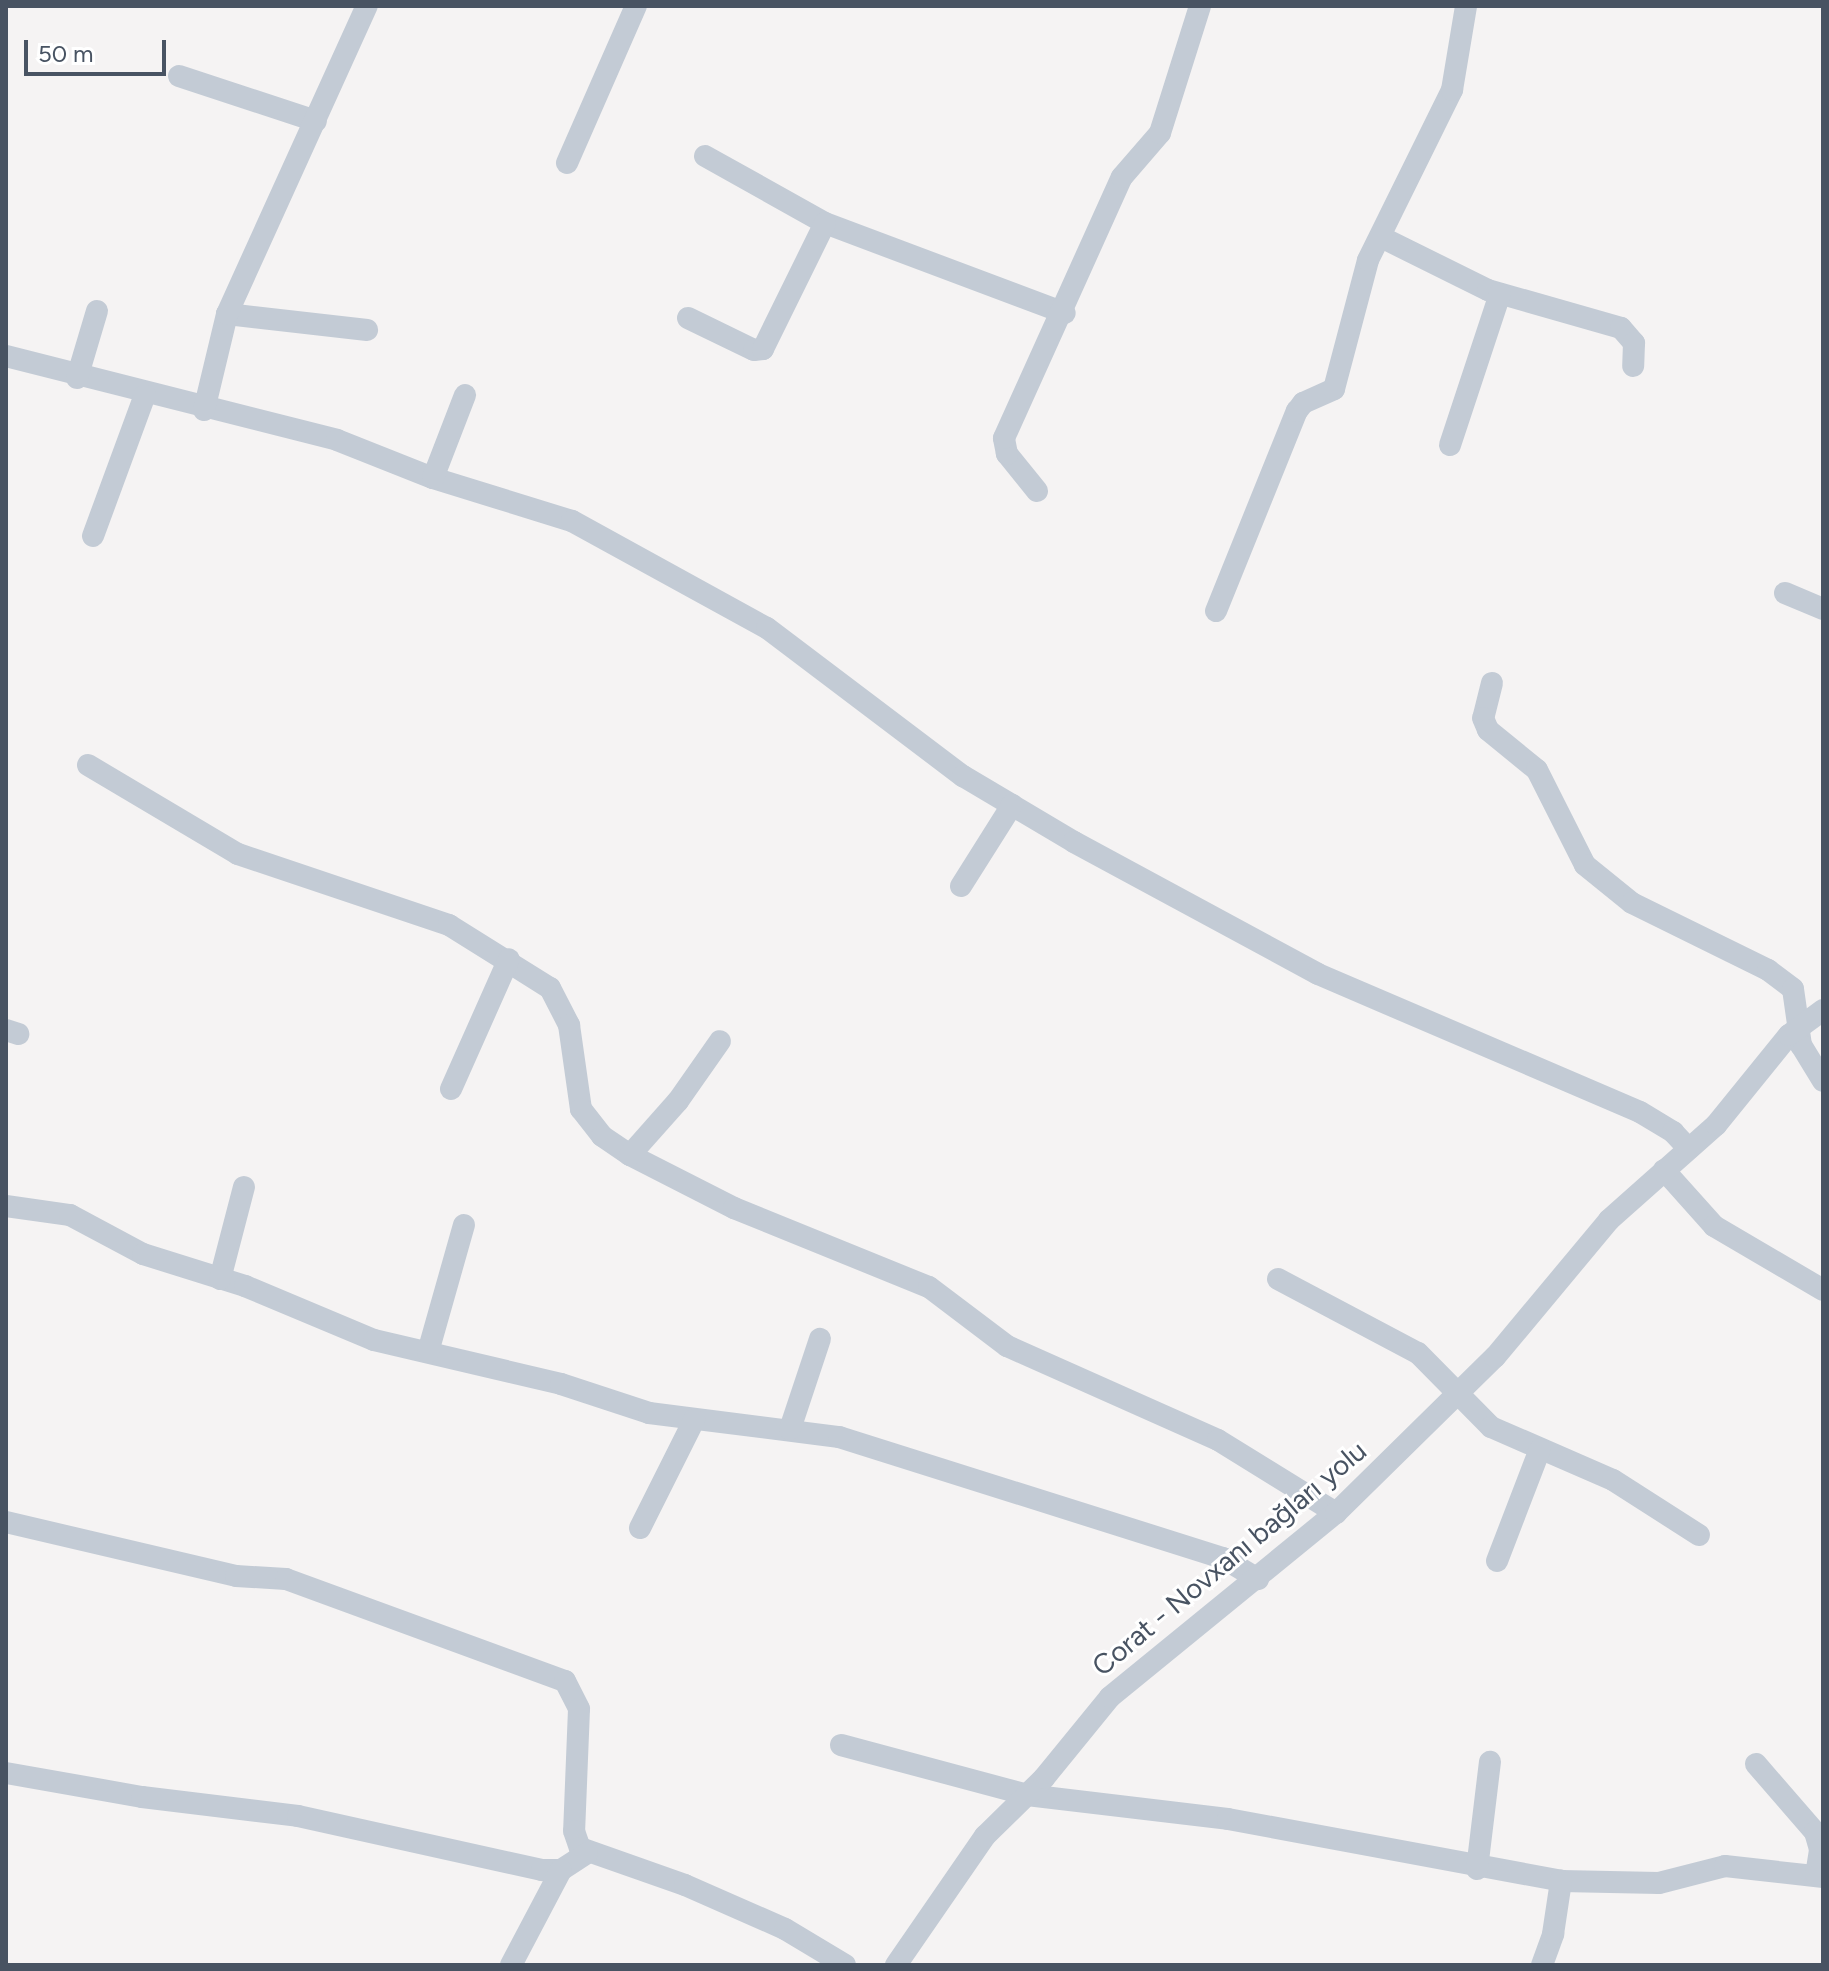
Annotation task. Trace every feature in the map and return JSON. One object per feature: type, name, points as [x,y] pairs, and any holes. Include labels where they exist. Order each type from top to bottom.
[{"type":"street","points":[[204,410],[227,314],[367,6]]},
{"type":"street","points":[[567,163],[636,6]]},
{"type":"street","points":[[1037,491],[1007,454],[1004,438],[1065,313],[1122,177],[1160,133],[1200,6]]},
{"type":"street","points":[[1216,611],[1297,411],[1303,403],[1334,389],[1361,280],[1452,90],[1466,6]]},
{"type":"street","points":[[179,76],[316,121]]},
{"type":"street","points":[[705,156],[825,223],[1065,313]]},
{"type":"street","points":[[688,318],[754,350],[763,349],[825,223]]},
{"type":"street","points":[[1381,237],[1500,294],[1621,328],[1634,343],[1633,366]]},
{"type":"street","points":[[1450,445],[1500,294]]},
{"type":"street","points":[[77,378],[97,311]]},
{"type":"street","points":[[227,314],[367,330]]},
{"type":"street","points":[[6,356],[77,378],[337,440],[433,478],[572,521],[619,544],[767,628],[952,768],[1012,805],[1318,974],[1640,1112],[1673,1132],[1689,1149]]},
{"type":"street","points":[[93,536],[145,395]]},
{"type":"street","points":[[433,478],[465,395]]},
{"type":"street","points":[[1785,593],[1823,609]]},
{"type":"street","points":[[1492,683],[1483,718],[1488,730],[1537,770],[1585,865],[1632,903],[1768,970],[1793,989],[1806,1058],[1823,1081]]},
{"type":"street","points":[[88,765],[238,854],[449,925],[509,959],[550,988],[563,1006],[581,1109],[602,1136],[630,1155],[734,1208],[929,1287],[1007,1346],[1218,1440],[1336,1513]]},
{"type":"street","points":[[961,886],[1012,805]]},
{"type":"street","points":[[451,1089],[509,959]]},
{"type":"street","name":"Corat - Novxanı bağları yolu","points":[[896,1965],[971,1853],[1129,1680],[1336,1513],[1457,1395],[1581,1250],[1743,1096],[1798,1028],[1823,1010]]},
{"type":"street","points":[[630,1155],[678,1101],[720,1041]]},
{"type":"street","points":[[1664,1170],[1714,1226],[1823,1290]]},
{"type":"street","points":[[220,1279],[244,1187]]},
{"type":"street","points":[[6,1206],[70,1215],[143,1254],[220,1279],[352,1333],[561,1384],[606,1402],[694,1420],[839,1437],[1223,1558],[1258,1579]]},
{"type":"street","points":[[428,1352],[464,1225]]},
{"type":"street","points":[[1278,1279],[1418,1353],[1440,1370],[1457,1395],[1491,1427],[1658,1504],[1699,1535]]},
{"type":"street","points":[[790,1429],[820,1339]]},
{"type":"street","points":[[640,1528],[694,1420]]},
{"type":"street","points":[[1497,1561],[1540,1449]]},
{"type":"street","points":[[6,1522],[236,1576],[286,1579],[565,1681],[579,1709],[574,1831],[587,1853],[685,1885],[785,1929],[845,1965]]},
{"type":"street","points":[[841,1745],[1027,1795],[1228,1819],[1477,1869],[1561,1881],[1659,1883],[1725,1866],[1820,1876],[1820,1850],[1815,1832],[1756,1764]]},
{"type":"street","points":[[1477,1869],[1490,1762]]},
{"type":"street","points":[[6,1773],[142,1797],[298,1816],[522,1867],[561,1870]]},
{"type":"street","points":[[511,1965],[561,1870],[587,1853]]},
{"type":"street","points":[[1542,1965],[1553,1934],[1561,1881]]}]
